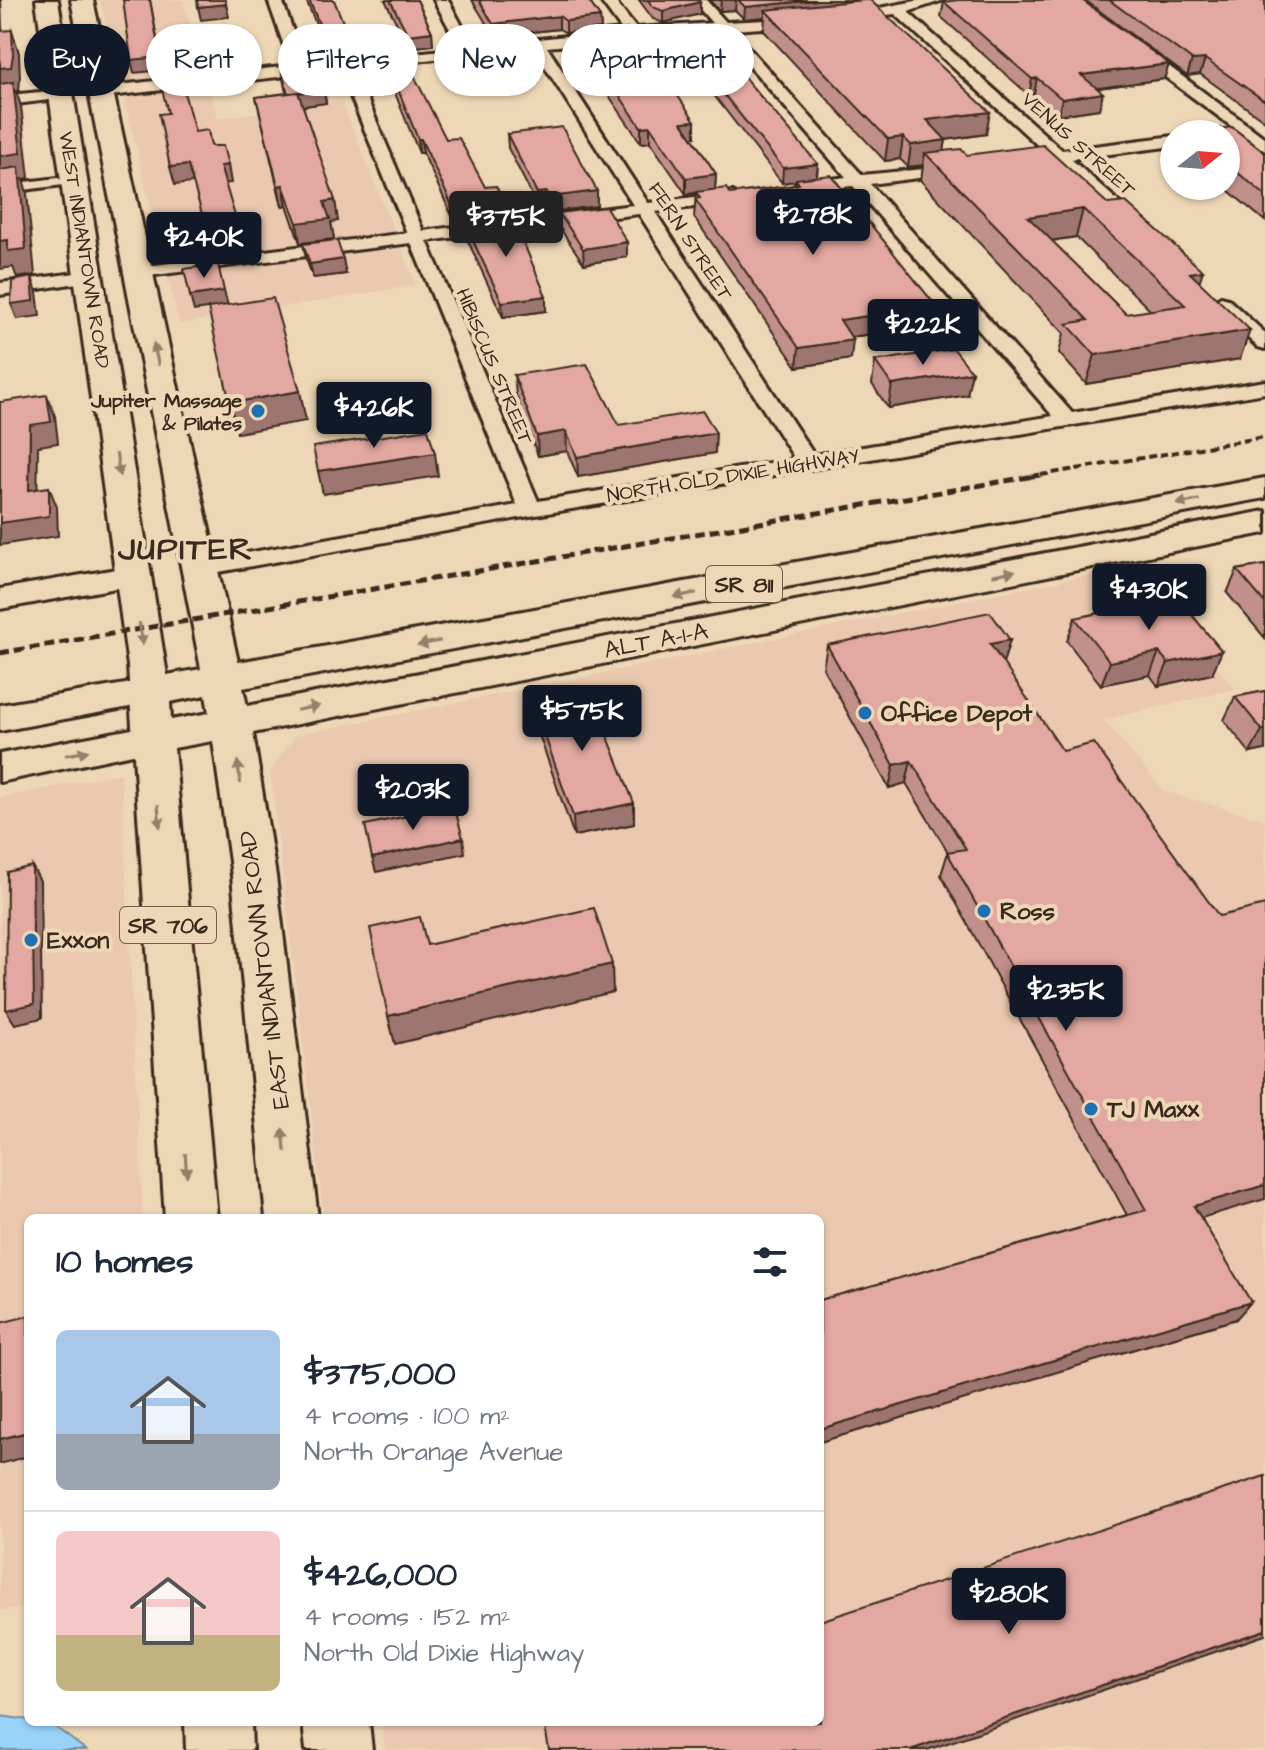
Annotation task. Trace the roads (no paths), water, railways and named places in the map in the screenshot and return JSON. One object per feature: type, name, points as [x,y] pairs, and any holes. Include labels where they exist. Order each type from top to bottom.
[{"type":"main road","name":"WEST INDIANTOWN ROAD","points":[[47,0],[50,24]]},
{"type":"main road","name":"WEST INDIANTOWN ROAD","points":[[82,0],[87,24]]},
{"type":"main road","name":"WEST INDIANTOWN ROAD","points":[[60,96],[91,276],[134,576],[153,738]]},
{"type":"main road","name":"WEST INDIANTOWN ROAD","points":[[102,96],[202,568],[231,723]]},
{"type":"main road","points":[[68,140],[80,153],[103,254],[139,272]]},
{"type":"main road","points":[[91,276],[119,293],[126,308],[139,380],[148,400],[169,413]]},
{"type":"main road","name":"ALT A-1-A","points":[[149,692],[1265,488]]},
{"type":"main road","name":"ALT A-1-A","points":[[0,768],[1265,522]]},
{"type":"main road","points":[[762,620],[804,594],[826,585],[963,560],[997,537]]},
{"type":"main road","name":"SR 811","points":[[0,718],[149,692]]},
{"type":"main road","name":"EAST INDIANTOWN ROAD","points":[[231,723],[254,876],[292,1214]]},
{"type":"main road","name":"SR 706","points":[[153,738],[191,1214]]},
{"type":"main road","points":[[218,1726],[219,1750]]},
{"type":"main road","points":[[336,1726],[339,1750]]},
{"type":"street","points":[[275,0],[283,24]]},
{"type":"street","points":[[441,0],[454,24]]},
{"type":"street","points":[[607,0],[625,24]]},
{"type":"street","points":[[699,0],[720,24]]},
{"type":"street","points":[[754,27],[898,10],[937,0]]},
{"type":"street","name":"VENUS STREET","points":[[898,10],[1159,247]]},
{"type":"street","points":[[1121,37],[1265,146]]},
{"type":"street","name":"FERN STREET","points":[[545,55],[808,463]]},
{"type":"street","points":[[754,63],[1067,420]]},
{"type":"street","points":[[130,89],[278,71]]},
{"type":"street","points":[[0,101],[50,96]]},
{"type":"street","name":"HIBISCUS STREET","points":[[358,96],[530,509]]},
{"type":"street","points":[[1240,132],[1265,129]]},
{"type":"street","points":[[1001,162],[1160,143]]},
{"type":"street","points":[[785,190],[973,166]]},
{"type":"street","points":[[0,189],[58,182]]},
{"type":"street","points":[[139,272],[756,194]]},
{"type":"street","points":[[0,289],[91,276]]},
{"type":"street","points":[[1203,287],[1265,343]]},
{"type":"street","name":"NORTH OLD DIXIE HIGHWAY","points":[[202,568],[530,509],[1265,387]]},
{"type":"street","points":[[0,599],[134,576]]},
{"type":"water","points":[[0,1716],[24,1719],[24,1726],[54,1726],[86,1750],[0,1750]]},
{"type":"railway","points":[[1029,477],[1265,437]]},
{"type":"railway","points":[[0,653],[1040,475]]},
{"type":"place","name":"Jupiter Massage & Pilates","points":[[258,411]]},
{"type":"place","name":"Office Depot","points":[[865,713]]},
{"type":"place","name":"Ross","points":[[984,911]]},
{"type":"place","name":"Exxon","points":[[31,940]]},
{"type":"place","name":"TJ Maxx","points":[[1091,1109]]},
{"type":"district","name":"JUPITER","points":[[186,548]]}]
